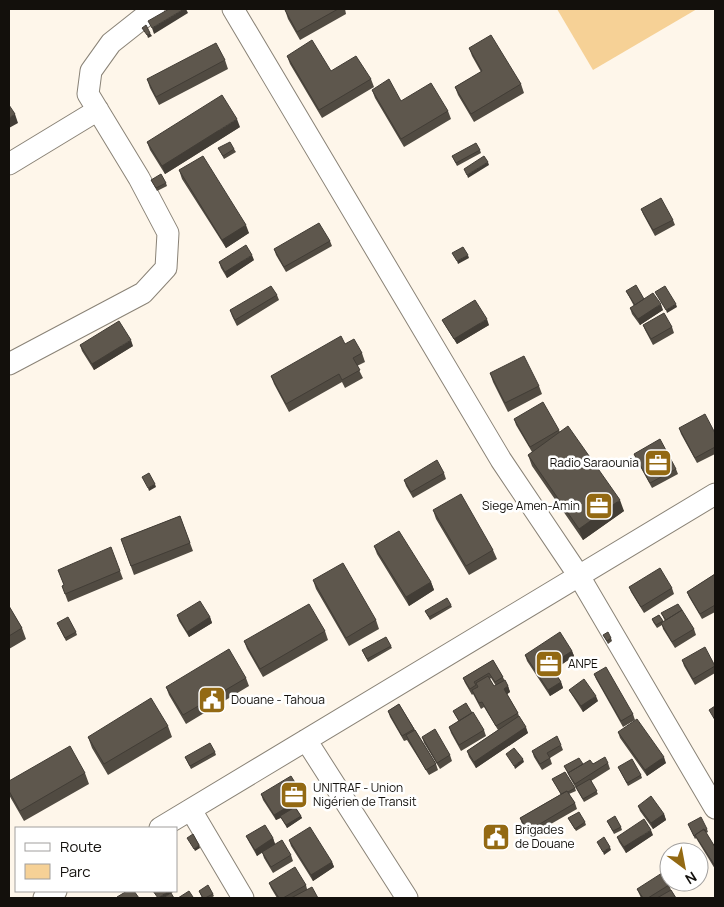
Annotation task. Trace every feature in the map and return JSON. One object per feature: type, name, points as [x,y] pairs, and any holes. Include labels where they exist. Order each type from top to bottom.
[{"type":"street","points":[[9,364],[143,293],[166,268],[168,233],[139,178],[88,94],[91,71],[110,43],[154,9]]},
{"type":"street","points":[[232,9],[501,460],[578,576],[715,808]]},
{"type":"street","points":[[9,164],[98,110]]},
{"type":"street","points":[[162,827],[715,494]]},
{"type":"street","points":[[306,740],[407,898]]},
{"type":"street","points":[[191,810],[243,898]]},
{"type":"green space","points":[[557,9],[697,9],[593,70]]},
{"type":"building","points":[[169,9],[184,9],[152,28],[148,21]]},
{"type":"building","points":[[338,9],[297,32],[285,10]]},
{"type":"building","points":[[146,25],[150,33],[147,35],[142,28]]},
{"type":"building","points":[[491,35],[521,84],[471,114],[455,87],[482,71],[469,48]]},
{"type":"building","points":[[312,40],[331,71],[356,56],[371,79],[319,110],[287,56]]},
{"type":"building","points":[[216,43],[225,60],[156,97],[147,79]]},
{"type":"building","points":[[389,79],[401,101],[431,83],[448,111],[401,139],[372,90]]},
{"type":"building","points":[[222,95],[237,119],[162,166],[147,142]]},
{"type":"building","points":[[9,105],[15,114],[9,118]]},
{"type":"building","points":[[230,142],[234,149],[223,156],[218,148]]},
{"type":"building","points":[[476,143],[480,150],[456,163],[452,156]]},
{"type":"building","points":[[203,156],[246,225],[222,240],[179,170]]},
{"type":"building","points":[[484,156],[488,162],[467,175],[464,169]]},
{"type":"building","points":[[161,174],[166,183],[156,188],[151,180]]},
{"type":"building","points":[[661,198],[673,220],[653,230],[641,209]]},
{"type":"building","points":[[319,223],[330,241],[284,267],[274,249]]},
{"type":"building","points":[[246,245],[252,255],[225,272],[219,262]]},
{"type":"building","points":[[463,247],[468,255],[457,261],[452,253]]},
{"type":"building","points":[[636,285],[644,299],[635,305],[626,291]]},
{"type":"building","points":[[271,286],[277,295],[235,320],[230,310]]},
{"type":"building","points":[[665,286],[676,304],[666,310],[655,292]]},
{"type":"building","points":[[653,293],[661,304],[638,319],[630,308]]},
{"type":"building","points":[[475,300],[487,319],[454,339],[442,320]]},
{"type":"building","points":[[664,313],[672,327],[651,339],[643,325]]},
{"type":"building","points":[[119,321],[131,340],[92,364],[80,345]]},
{"type":"building","points":[[341,336],[345,344],[354,339],[362,353],[353,358],[360,370],[342,380],[339,374],[286,404],[271,376]]},
{"type":"building","points":[[524,356],[539,386],[505,403],[490,373]]},
{"type":"building","points":[[543,402],[559,430],[530,447],[514,419]]},
{"type":"building","points":[[705,414],[715,433],[715,447],[695,458],[679,428]]},
{"type":"building","points":[[568,426],[620,500],[579,529],[528,455]]},
{"type":"building","points":[[660,439],[676,469],[650,483],[634,454]]},
{"type":"building","points":[[437,460],[444,473],[411,492],[404,480]]},
{"type":"building","points":[[149,473],[155,484],[148,488],[142,477]]},
{"type":"building","points":[[461,494],[493,550],[466,566],[433,510]]},
{"type":"building","points":[[180,516],[190,543],[131,566],[121,539]]},
{"type":"building","points":[[399,531],[431,582],[406,597],[374,546]]},
{"type":"building","points":[[111,547],[120,571],[65,594],[62,586],[64,585],[58,570]]},
{"type":"building","points":[[343,563],[376,620],[346,638],[313,580]]},
{"type":"building","points":[[660,568],[672,588],[641,607],[629,587]]},
{"type":"building","points":[[715,574],[715,605],[700,614],[687,592]]},
{"type":"building","points":[[447,598],[451,605],[429,617],[425,611]]},
{"type":"building","points":[[200,601],[210,617],[187,632],[177,615]]},
{"type":"building","points":[[309,604],[325,631],[260,669],[244,641]]},
{"type":"building","points":[[678,604],[682,610],[666,620],[661,613]]},
{"type":"building","points":[[9,606],[22,628],[9,636]]},
{"type":"building","points":[[682,610],[694,629],[672,642],[661,623]]},
{"type":"building","points":[[659,615],[663,621],[656,625],[652,619]]},
{"type":"building","points":[[68,617],[76,632],[65,638],[57,623]]},
{"type":"building","points":[[560,632],[572,651],[550,665],[561,682],[548,690],[525,655]]},
{"type":"building","points":[[608,632],[611,638],[607,641],[603,635]]},
{"type":"building","points":[[386,637],[391,646],[367,659],[362,650]]},
{"type":"building","points":[[705,647],[715,666],[693,679],[682,660]]},
{"type":"building","points":[[229,649],[246,678],[183,715],[166,687]]},
{"type":"building","points":[[493,660],[503,677],[495,682],[489,673],[474,682],[476,685],[470,689],[463,678]]},
{"type":"building","points":[[606,667],[633,714],[621,721],[594,674]]},
{"type":"building","points":[[488,676],[494,686],[505,680],[508,686],[504,689],[518,713],[496,726],[482,702],[479,703],[472,690],[478,687],[476,683]]},
{"type":"building","points":[[584,679],[596,696],[581,706],[569,690]]},
{"type":"building","points":[[151,698],[168,726],[104,764],[88,737]]},
{"type":"building","points":[[466,703],[472,713],[459,721],[453,711]]},
{"type":"building","points":[[399,704],[414,729],[402,736],[388,711]]},
{"type":"building","points":[[715,706],[715,720],[709,710]]},
{"type":"building","points":[[473,712],[484,730],[459,745],[449,727]]},
{"type":"building","points":[[519,716],[526,727],[474,762],[467,751]]},
{"type":"building","points":[[637,719],[664,757],[645,770],[618,732]]},
{"type":"building","points":[[435,729],[450,755],[437,763],[422,737]]},
{"type":"building","points":[[415,730],[436,764],[426,770],[406,735]]},
{"type":"building","points":[[557,736],[561,745],[547,753],[550,758],[540,764],[532,751]]},
{"type":"building","points":[[210,743],[215,752],[190,766],[185,757]]},
{"type":"building","points":[[70,746],[85,773],[20,811],[9,791],[9,781]]},
{"type":"building","points":[[514,748],[523,759],[514,766],[506,754]]},
{"type":"building","points":[[605,757],[608,763],[575,784],[568,773],[590,760],[593,764]]},
{"type":"building","points":[[579,758],[583,764],[568,773],[564,766]]},
{"type":"building","points":[[632,759],[641,775],[627,783],[618,767]]},
{"type":"building","points":[[565,772],[575,788],[561,794],[552,779]]},
{"type":"building","points":[[291,776],[304,797],[274,815],[261,794]]},
{"type":"building","points":[[590,779],[597,791],[583,799],[576,787]]},
{"type":"building","points":[[567,791],[575,803],[528,831],[520,818]]},
{"type":"building","points":[[651,796],[664,814],[651,823],[638,806]]},
{"type":"building","points":[[295,807],[301,816],[286,825],[280,816]]},
{"type":"building","points":[[579,812],[585,822],[575,829],[568,818]]},
{"type":"building","points":[[615,816],[621,827],[613,831],[607,821]]},
{"type":"building","points":[[701,817],[707,829],[694,836],[688,824]]},
{"type":"building","points":[[644,819],[651,830],[624,847],[617,837]]},
{"type":"building","points":[[265,825],[273,838],[255,850],[246,836]]},
{"type":"building","points":[[310,827],[332,862],[311,875],[289,840]]},
{"type":"building","points":[[704,829],[715,847],[715,866],[709,857],[709,842],[700,842],[695,835]]},
{"type":"building","points":[[193,834],[199,845],[194,849],[187,838]]},
{"type":"building","points":[[604,837],[610,847],[603,852],[597,842]]},
{"type":"building","points":[[282,840],[291,855],[271,867],[262,852]]},
{"type":"building","points":[[295,867],[306,885],[283,898],[279,898],[269,883]]},
{"type":"building","points":[[659,875],[659,891],[648,898],[643,898],[637,889]]},
{"type":"building","points":[[208,885],[213,894],[203,898],[199,891]]},
{"type":"building","points":[[312,887],[318,898],[291,898]]},
{"type":"building","points":[[189,891],[193,897],[178,898]]},
{"type":"building","points":[[125,892],[135,892],[139,898],[118,898]]},
{"type":"building","points":[[154,892],[167,892],[158,898]]},
{"type":"building","points":[[668,892],[672,892],[676,898],[657,898]]},
{"type":"building","points":[[171,893],[174,898],[163,898]]},
{"type":"place","name":"Radio Saraounia","points":[[658,463]]},
{"type":"place","name":"Siege Amen-Amin","points":[[599,506]]},
{"type":"place","name":"ANPE","points":[[549,664]]},
{"type":"place","name":"Douane - Tahoua","points":[[212,700]]},
{"type":"place","name":"UNITRAF - Union Nigérien de Transit","points":[[294,795]]},
{"type":"place","name":"Brigades de Douane","points":[[496,837]]}]
